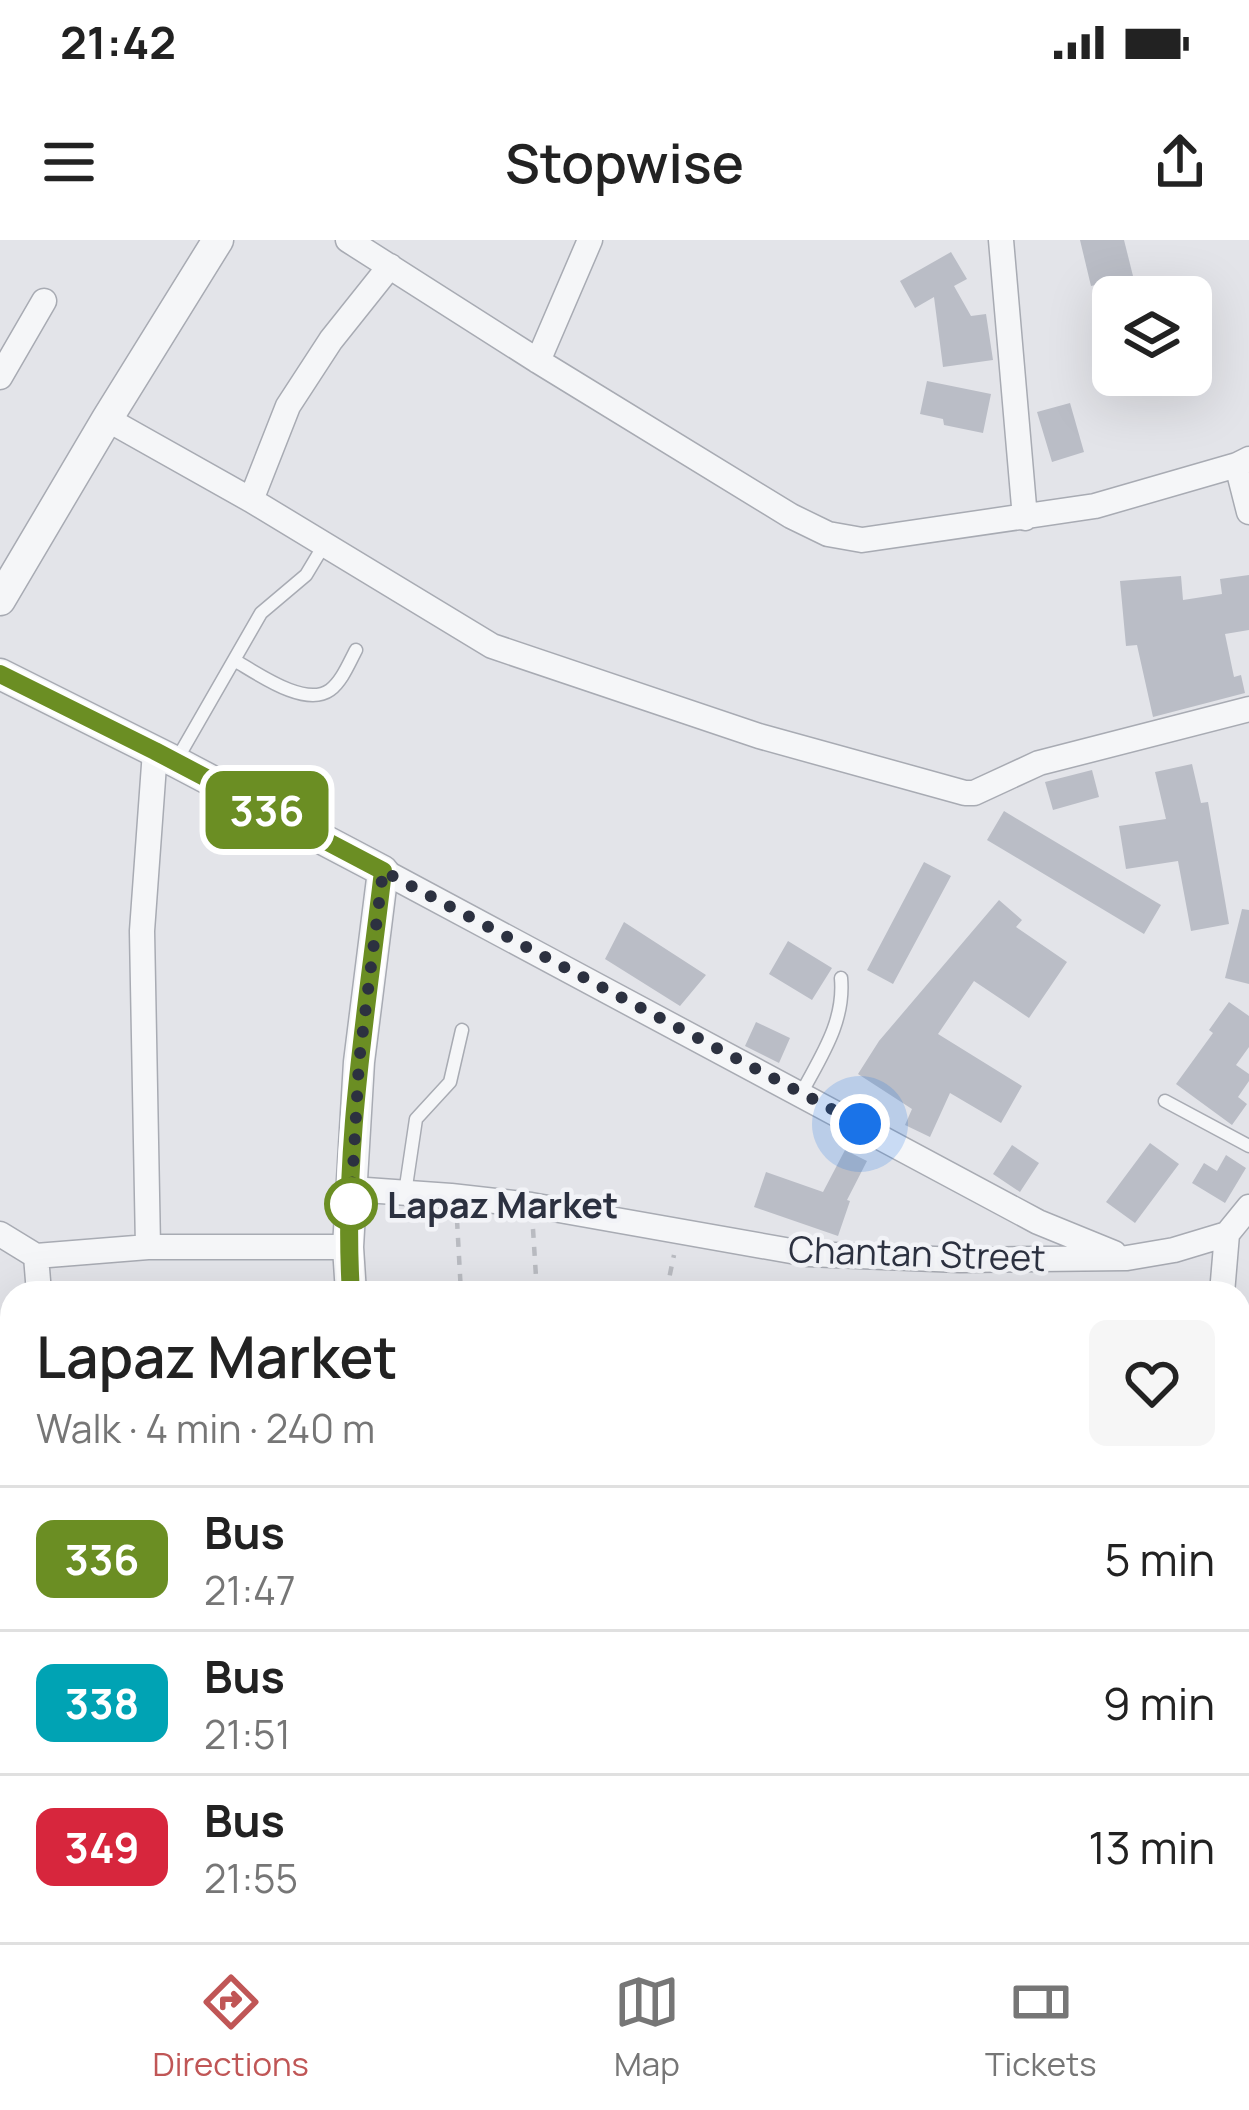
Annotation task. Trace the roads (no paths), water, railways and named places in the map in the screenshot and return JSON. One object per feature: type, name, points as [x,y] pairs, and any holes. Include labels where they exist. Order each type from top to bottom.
[{"type":"street","points":[[0,600],[218,240]]},
{"type":"street","points":[[348,240],[791,516],[828,534],[862,540],[1095,506],[1243,462],[1249,512]]},
{"type":"street","points":[[538,361],[590,240]]},
{"type":"street","points":[[1000,240],[1025,518]]},
{"type":"street","points":[[251,500],[288,406],[331,340],[390,266]]},
{"type":"street","points":[[0,376],[44,302]]},
{"type":"street","points":[[107,419],[492,646],[760,736],[965,793],[1039,763],[1249,709]]},
{"type":"street","points":[[0,674],[383,871],[1038,1222],[1127,1258]]},
{"type":"street","points":[[148,1247],[142,931],[165,757]]},
{"type":"street","points":[[350,1281],[359,1062],[383,871]]},
{"type":"street","name":"Chantan Street","points":[[352,1189],[531,1205],[808,1254],[960,1260],[1127,1258],[1227,1234]]},
{"type":"street","points":[[1223,1281],[1227,1234],[1248,1210]]},
{"type":"street","points":[[0,1234],[36,1256],[148,1247],[348,1247]]},
{"type":"street","points":[[36,1256],[38,1281]]},
{"type":"lane","points":[[165,757],[261,613],[306,575],[324,544]]},
{"type":"lane","points":[[233,660],[313,697],[331,690],[356,650]]},
{"type":"lane","points":[[801,1094],[837,1022],[842,978]]},
{"type":"lane","points":[[405,1192],[416,1118],[450,1082],[462,1030]]},
{"type":"lane","points":[[1165,1101],[1249,1146]]},
{"type":"place","name":"Lapaz Market","points":[[351,1204]]}]
